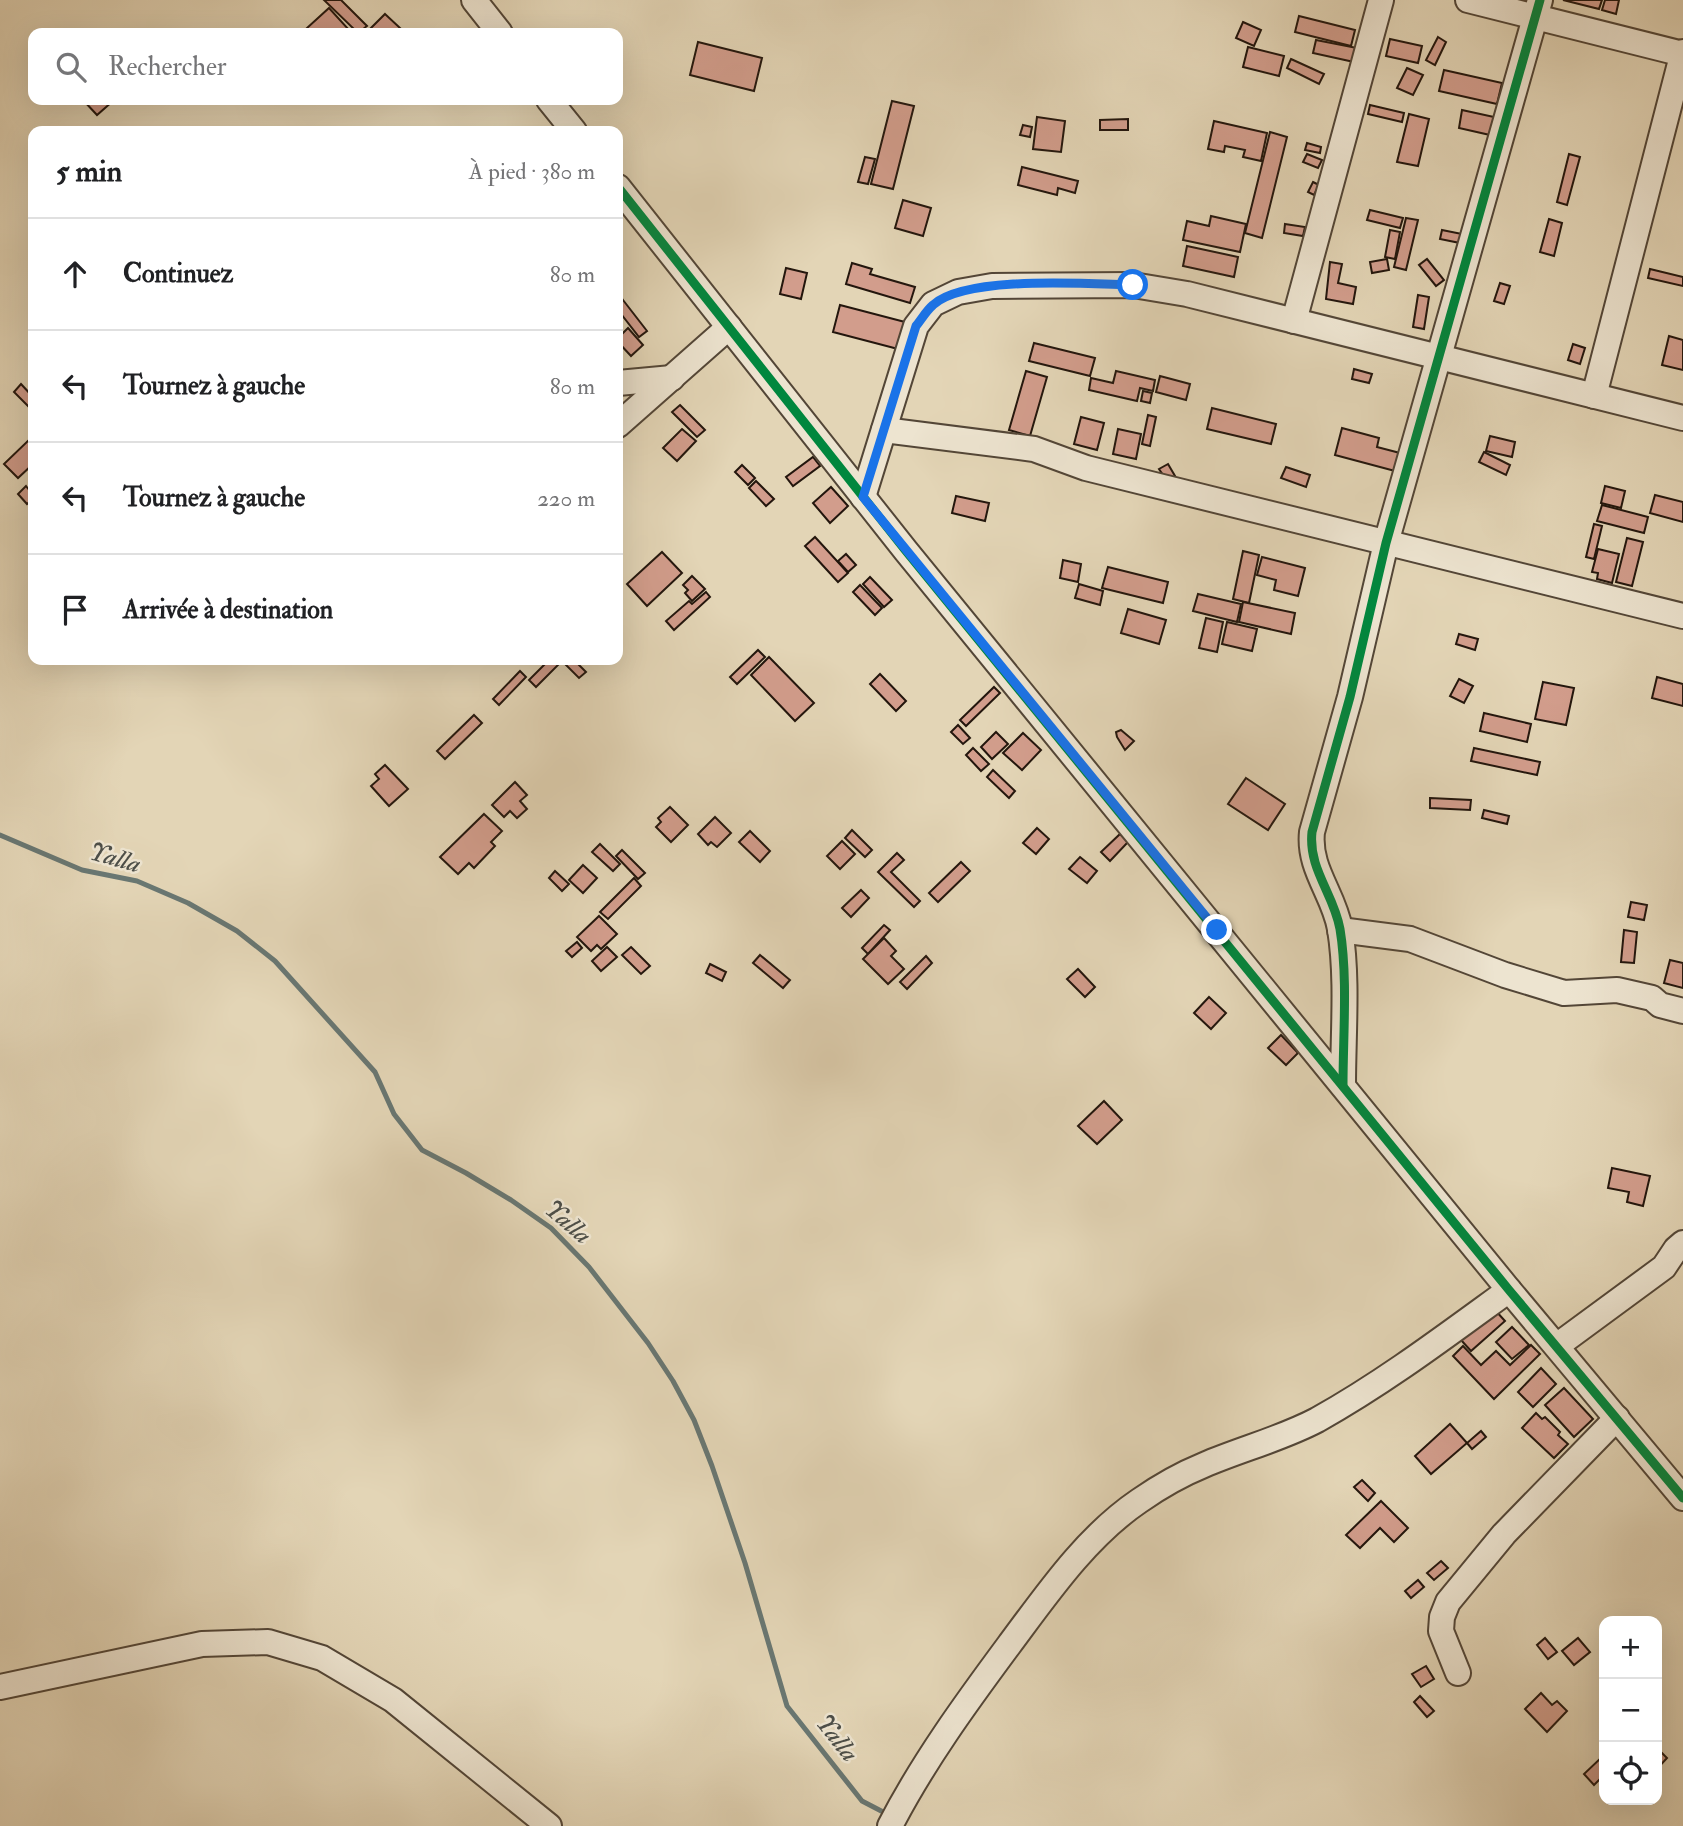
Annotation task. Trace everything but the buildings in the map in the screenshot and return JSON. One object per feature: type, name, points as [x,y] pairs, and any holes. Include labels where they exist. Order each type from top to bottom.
[{"type":"street","points":[[1294,321],[1381,0]]},
{"type":"street","points":[[1468,0],[1538,9],[1683,53],[1594,396]]},
{"type":"street","points":[[1343,1085],[1343,956],[1340,930],[1335,908],[1310,848],[1312,832],[1350,697],[1386,543],[1538,9]]},
{"type":"street","points":[[553,105],[570,126]]},
{"type":"street","points":[[623,193],[863,497],[1509,1290],[1558,1345],[1683,1498]]},
{"type":"street","points":[[863,497],[916,326],[933,304],[958,292],[992,286],[1133,285],[1187,294],[1683,418]]},
{"type":"street","points":[[623,421],[729,327]]},
{"type":"street","points":[[623,383],[671,378]]},
{"type":"street","points":[[884,429],[1034,449],[1086,468],[1683,616]]},
{"type":"street","points":[[1340,930],[1410,939],[1505,975],[1564,993],[1617,990],[1652,998],[1660,1005],[1683,1011]]},
{"type":"street","points":[[1558,1345],[1674,1269],[1676,1249],[1683,1243]]},
{"type":"street","points":[[890,1826],[905,1796],[963,1707],[1046,1595],[1111,1523],[1139,1500],[1201,1466],[1316,1420],[1398,1370],[1509,1290]]},
{"type":"street","points":[[1458,1673],[1441,1631],[1442,1616],[1448,1602],[1504,1534],[1617,1418]]},
{"type":"street","points":[[0,1687],[202,1644],[268,1642],[322,1658],[393,1700],[549,1826]]},
{"type":"waterway","name":"Yalla","points":[[0,835],[82,870],[137,881],[188,903],[237,931],[275,961],[375,1072],[394,1114],[422,1150],[511,1200],[551,1228],[589,1267],[648,1343],[694,1420],[745,1563],[787,1706],[862,1801],[887,1814]]},
{"type":"cycle path","points":[[1343,1085],[1344,987],[1340,929],[1314,858],[1312,832],[1350,697],[1386,543],[1540,0]]},
{"type":"cycle path","points":[[623,193],[906,551],[1509,1290],[1683,1498]]},
{"type":"route","points":[[1133,285],[992,286],[958,292],[933,304],[916,326],[863,497],[1217,930]]}]
